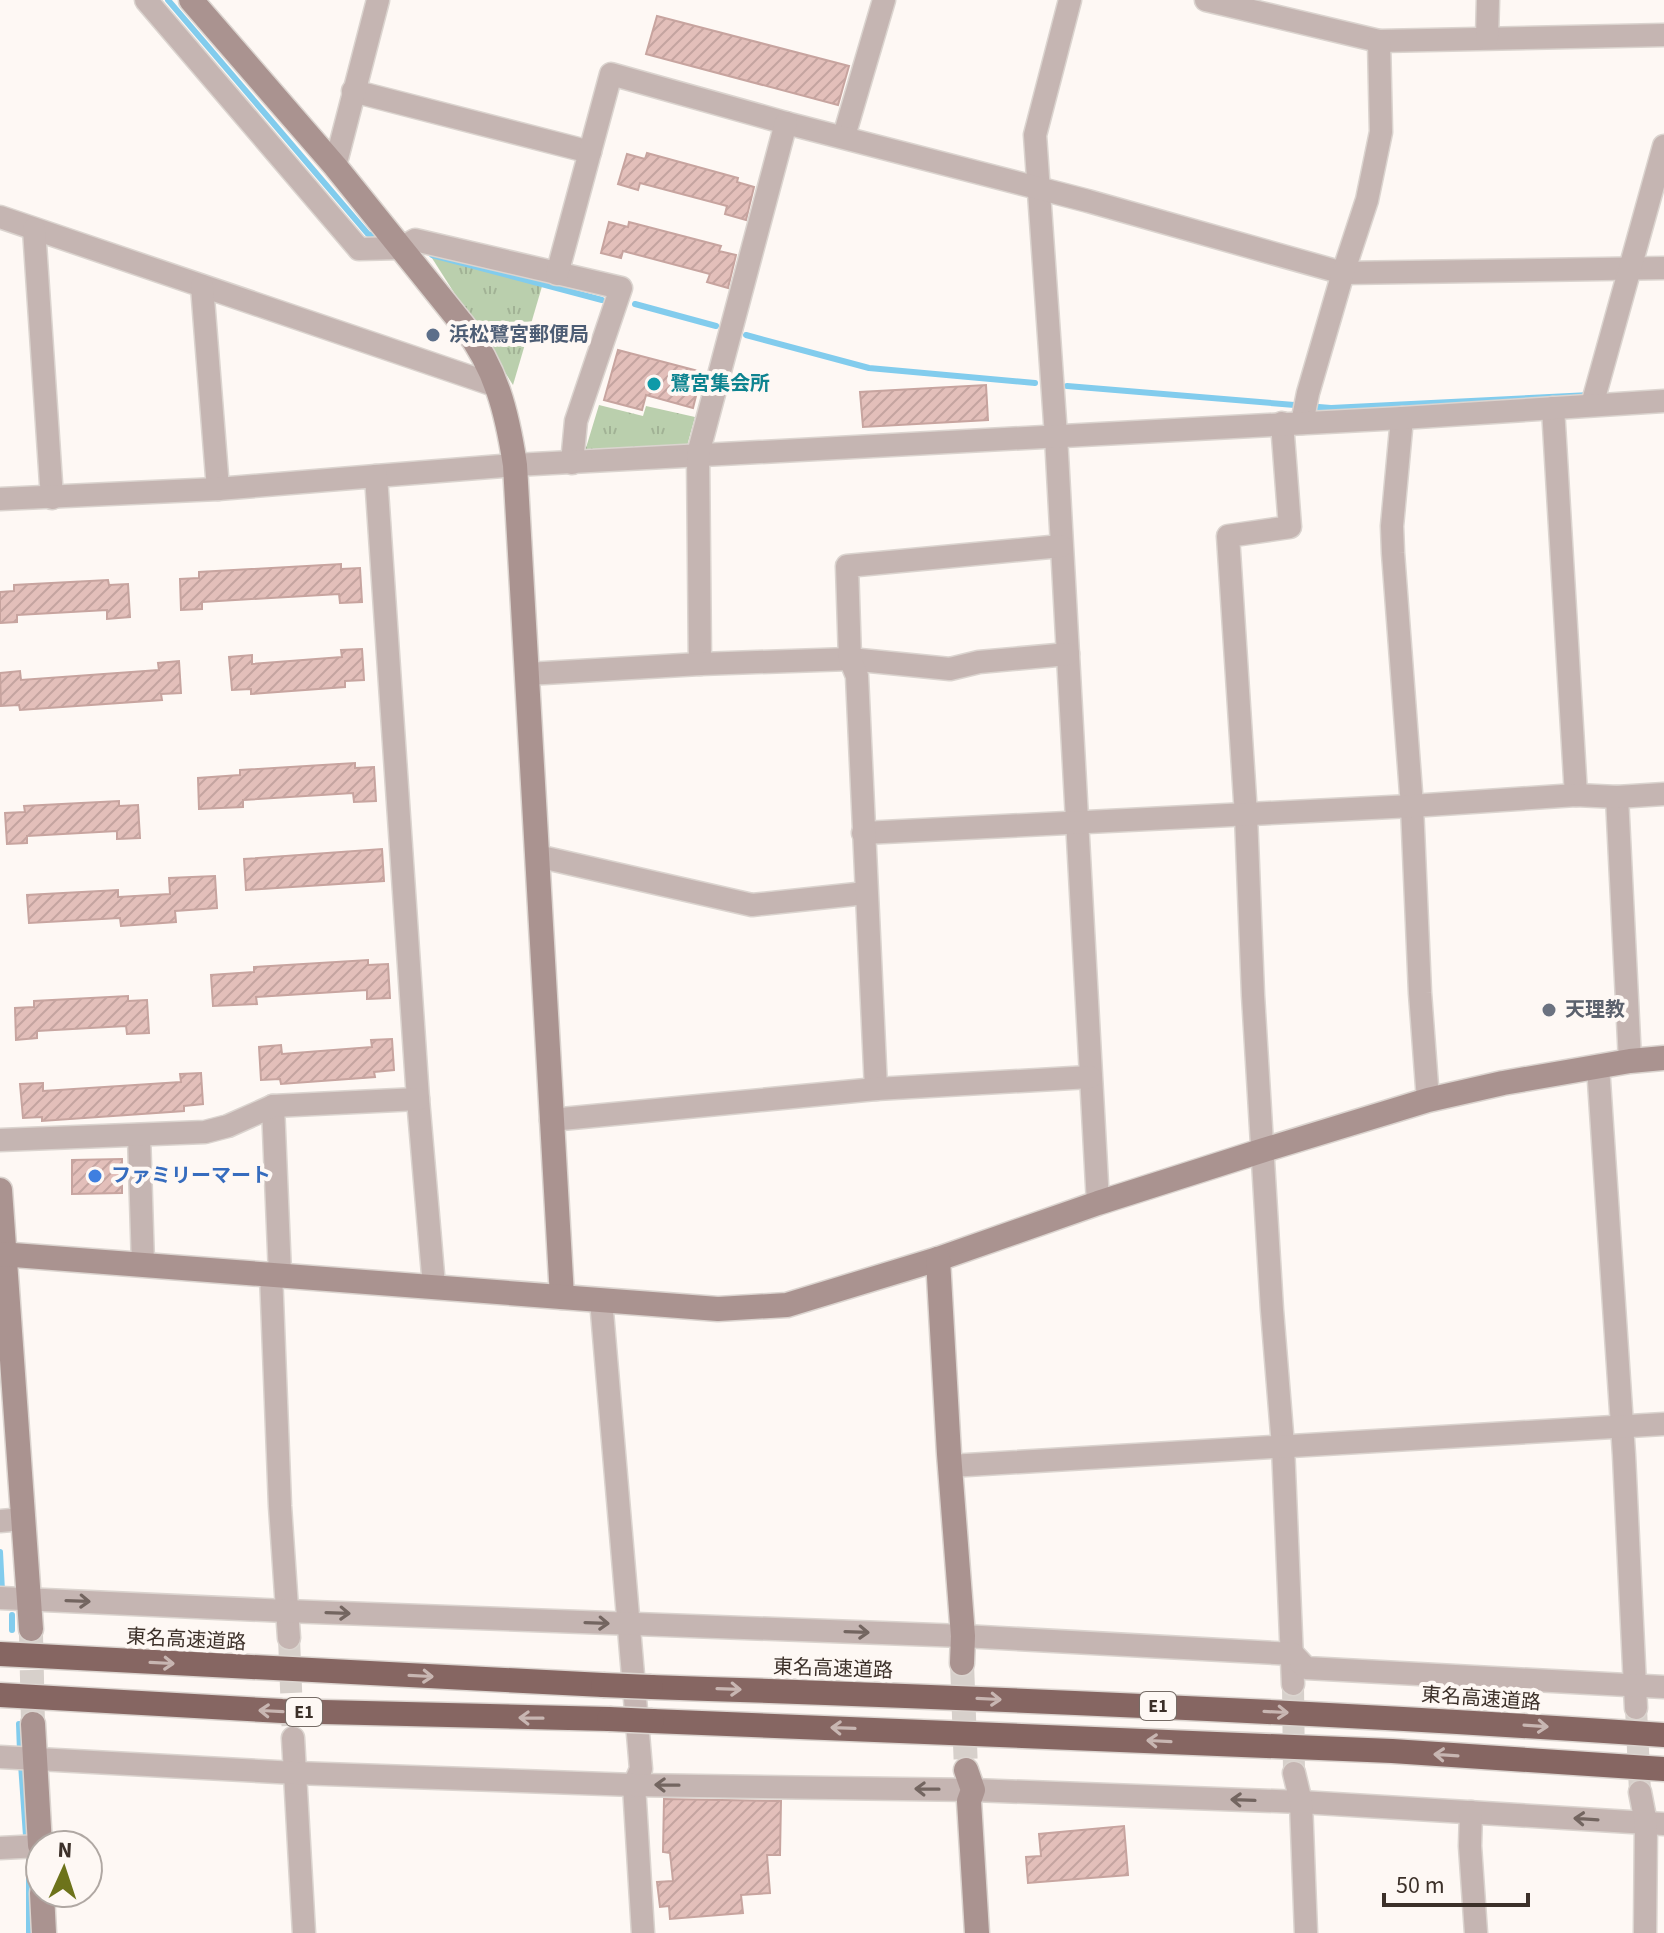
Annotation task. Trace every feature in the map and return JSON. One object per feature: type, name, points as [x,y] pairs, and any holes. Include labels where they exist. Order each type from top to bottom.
[{"type":"highway","name":"東名高速道路","points":[[0,1654],[603,1685],[940,1696],[1379,1717],[1664,1735]]},
{"type":"highway","name":"E1","points":[[0,1695],[282,1711],[609,1719],[1376,1751],[1664,1769]]},
{"type":"street","points":[[146,0],[359,249],[400,242],[621,288],[576,421],[571,447],[572,463]]},
{"type":"street","points":[[191,0],[400,242],[482,349],[509,424],[515,465],[562,1297]]},
{"type":"street","points":[[335,166],[378,0]]},
{"type":"street","points":[[844,136],[884,0]]},
{"type":"street","points":[[1070,0],[1035,135],[1056,436],[1098,1203]]},
{"type":"street","points":[[1206,0],[1272,9],[1379,41],[1664,35]]},
{"type":"street","points":[[1487,38],[1488,0]]},
{"type":"street","points":[[1293,1684],[1283,1446],[1272,1310],[1228,536],[1290,527],[1296,421],[1308,393],[1367,200],[1381,132],[1379,41]]},
{"type":"street","points":[[557,274],[611,74],[1088,201],[1343,273],[1664,268]]},
{"type":"street","points":[[353,91],[590,152]]},
{"type":"street","points":[[700,664],[698,454],[786,123]]},
{"type":"street","points":[[1593,399],[1664,146]]},
{"type":"street","points":[[0,217],[497,386]]},
{"type":"street","points":[[34,229],[52,498]]},
{"type":"street","points":[[202,286],[218,489]]},
{"type":"street","points":[[0,499],[218,489],[698,454],[1296,421],[1402,418],[1553,408],[1593,399],[1664,401]]},
{"type":"street","points":[[1553,408],[1576,795]]},
{"type":"street","points":[[1402,418],[1392,526],[1393,553],[1412,806],[1428,1100]]},
{"type":"street","points":[[376,476],[418,1099],[434,1286]]},
{"type":"street","points":[[876,1089],[857,676],[850,659],[847,566],[1061,546]]},
{"type":"street","points":[[527,674],[850,659],[950,669],[979,662],[1068,654]]},
{"type":"street","points":[[863,833],[1246,815],[1576,795],[1617,797],[1664,794]]},
{"type":"street","points":[[1617,797],[1630,1061]]},
{"type":"street","points":[[537,856],[752,905],[866,893]]},
{"type":"street","points":[[2,1254],[718,1309],[787,1305],[938,1259],[1098,1203],[1428,1100],[1598,1066],[1664,1058]]},
{"type":"street","points":[[1598,1066],[1635,1697]]},
{"type":"street","points":[[551,1120],[876,1089],[1090,1077]]},
{"type":"street","points":[[0,1140],[205,1132],[228,1126],[273,1106],[418,1099]]},
{"type":"street","points":[[273,1106],[275,1274],[289,1638]]},
{"type":"street","points":[[139,1135],[143,1265]]},
{"type":"street","points":[[0,1190],[11,1520],[31,1629]]},
{"type":"street","points":[[938,1259],[963,1636],[962,1663]]},
{"type":"street","points":[[601,1300],[641,1769],[634,1785],[643,1933]]},
{"type":"street","points":[[950,1466],[1664,1424]]},
{"type":"street","points":[[0,1598],[963,1636],[1293,1654],[1306,1668],[1635,1697],[1664,1687]]},
{"type":"street","points":[[33,1724],[39,1829]]},
{"type":"street","points":[[293,1738],[304,1933]]},
{"type":"street","points":[[3,1757],[296,1773],[634,1785],[970,1780],[1655,1824]]},
{"type":"street","points":[[1294,1773],[1301,1802],[1306,1933]]},
{"type":"street","points":[[970,1780],[977,1933]]},
{"type":"street","points":[[1640,1792],[1655,1824],[1645,1933]]},
{"type":"street","points":[[1471,1812],[1470,1846],[1476,1933]]},
{"type":"street","points":[[0,1848],[24,1846]]},
{"type":"street","points":[[43,1909],[44,1933]]},
{"type":"green space","points":[[430,255],[543,283],[513,385]]},
{"type":"green space","points":[[599,405],[643,416],[646,406],[695,417],[687,446],[585,451]]},
{"type":"building","points":[[657,16],[849,66],[838,105],[646,54]]},
{"type":"building","points":[[647,153],[738,178],[737,182],[754,187],[746,220],[725,214],[727,206],[640,183],[638,190],[618,184],[627,154],[645,159]]},
{"type":"building","points":[[609,222],[628,227],[629,222],[721,246],[719,251],[736,255],[728,288],[707,282],[710,274],[623,251],[621,258],[601,253]]},
{"type":"building","name":"鷺宮集会所","points":[[618,350],[702,372],[693,408],[646,395],[642,410],[604,400]]},
{"type":"building","points":[[986,385],[988,420],[863,427],[860,392]]},
{"type":"building","points":[[341,564],[341,569],[360,568],[362,602],[340,603],[339,594],[202,602],[202,609],[181,610],[180,579],[199,578],[199,572]]},
{"type":"building","points":[[108,580],[109,585],[128,584],[130,617],[107,619],[107,610],[17,615],[17,622],[0,623],[0,592],[14,591],[14,585]]},
{"type":"building","points":[[362,649],[364,680],[345,681],[345,687],[251,694],[251,689],[232,690],[229,657],[252,655],[252,664],[342,657],[341,650]]},
{"type":"building","points":[[179,661],[181,693],[161,694],[162,700],[20,710],[19,705],[1,706],[0,673],[20,671],[21,680],[159,670],[158,663]]},
{"type":"building","points":[[355,763],[355,768],[374,767],[376,801],[354,802],[353,793],[243,800],[243,807],[199,809],[198,778],[240,775],[240,770]]},
{"type":"building","points":[[119,801],[119,806],[138,805],[140,838],[117,839],[117,831],[27,836],[27,843],[7,844],[5,813],[25,812],[24,806]]},
{"type":"building","points":[[382,849],[384,881],[246,890],[244,859]]},
{"type":"building","points":[[215,876],[217,908],[175,911],[176,922],[121,926],[120,918],[29,923],[27,895],[118,890],[118,897],[170,894],[169,878]]},
{"type":"building","points":[[368,960],[368,965],[388,964],[390,998],[367,999],[367,990],[256,997],[257,1004],[213,1006],[211,975],[254,972],[254,967]]},
{"type":"building","points":[[128,996],[128,1001],[147,1000],[149,1033],[127,1034],[126,1026],[37,1031],[37,1038],[16,1040],[15,1008],[34,1007],[34,1001]]},
{"type":"building","points":[[392,1039],[394,1070],[374,1072],[375,1077],[281,1084],[280,1079],[261,1080],[259,1047],[281,1045],[282,1054],[372,1047],[371,1040]]},
{"type":"building","points":[[201,1073],[203,1104],[184,1106],[184,1111],[42,1121],[42,1117],[23,1118],[20,1084],[43,1083],[43,1091],[181,1082],[180,1074]]},
{"type":"building","points":[[122,1159],[122,1193],[72,1194],[72,1160]]},
{"type":"building","points":[[664,1799],[781,1801],[780,1855],[767,1855],[770,1893],[741,1895],[743,1913],[670,1919],[669,1906],[660,1907],[657,1882],[673,1881],[670,1853],[663,1852]]},
{"type":"building","points":[[1124,1826],[1128,1875],[1028,1883],[1026,1857],[1041,1856],[1039,1834]]},
{"type":"waterway","points":[[168,0],[368,234],[384,239]]},
{"type":"waterway","points":[[432,255],[602,300]]},
{"type":"waterway","points":[[635,304],[716,326]]},
{"type":"waterway","points":[[746,335],[869,368],[1035,383]]},
{"type":"waterway","points":[[1067,386],[1331,408],[1590,395]]},
{"type":"waterway","points":[[0,1552],[2,1591]]},
{"type":"waterway","points":[[12,1615],[12,1630]]},
{"type":"waterway","points":[[19,1724],[20,1752]]},
{"type":"waterway","points":[[21,1764],[26,1829]]},
{"type":"waterway","points":[[29,1909],[29,1933]]},
{"type":"tunnel","points":[[31,1634],[33,1724]]},
{"type":"tunnel","points":[[289,1638],[293,1738]]},
{"type":"tunnel","points":[[962,1663],[966,1770]]},
{"type":"tunnel","points":[[1293,1684],[1294,1773]]},
{"type":"tunnel","points":[[1636,1708],[1640,1792]]},
{"type":"place","name":"浜松鷺宮郵便局","points":[[433,335]]},
{"type":"place","name":"鷺宮集会所","points":[[654,384]]},
{"type":"place","name":"天理教","points":[[1549,1010]]},
{"type":"place","name":"ファミリーマート","points":[[95,1176]]}]
